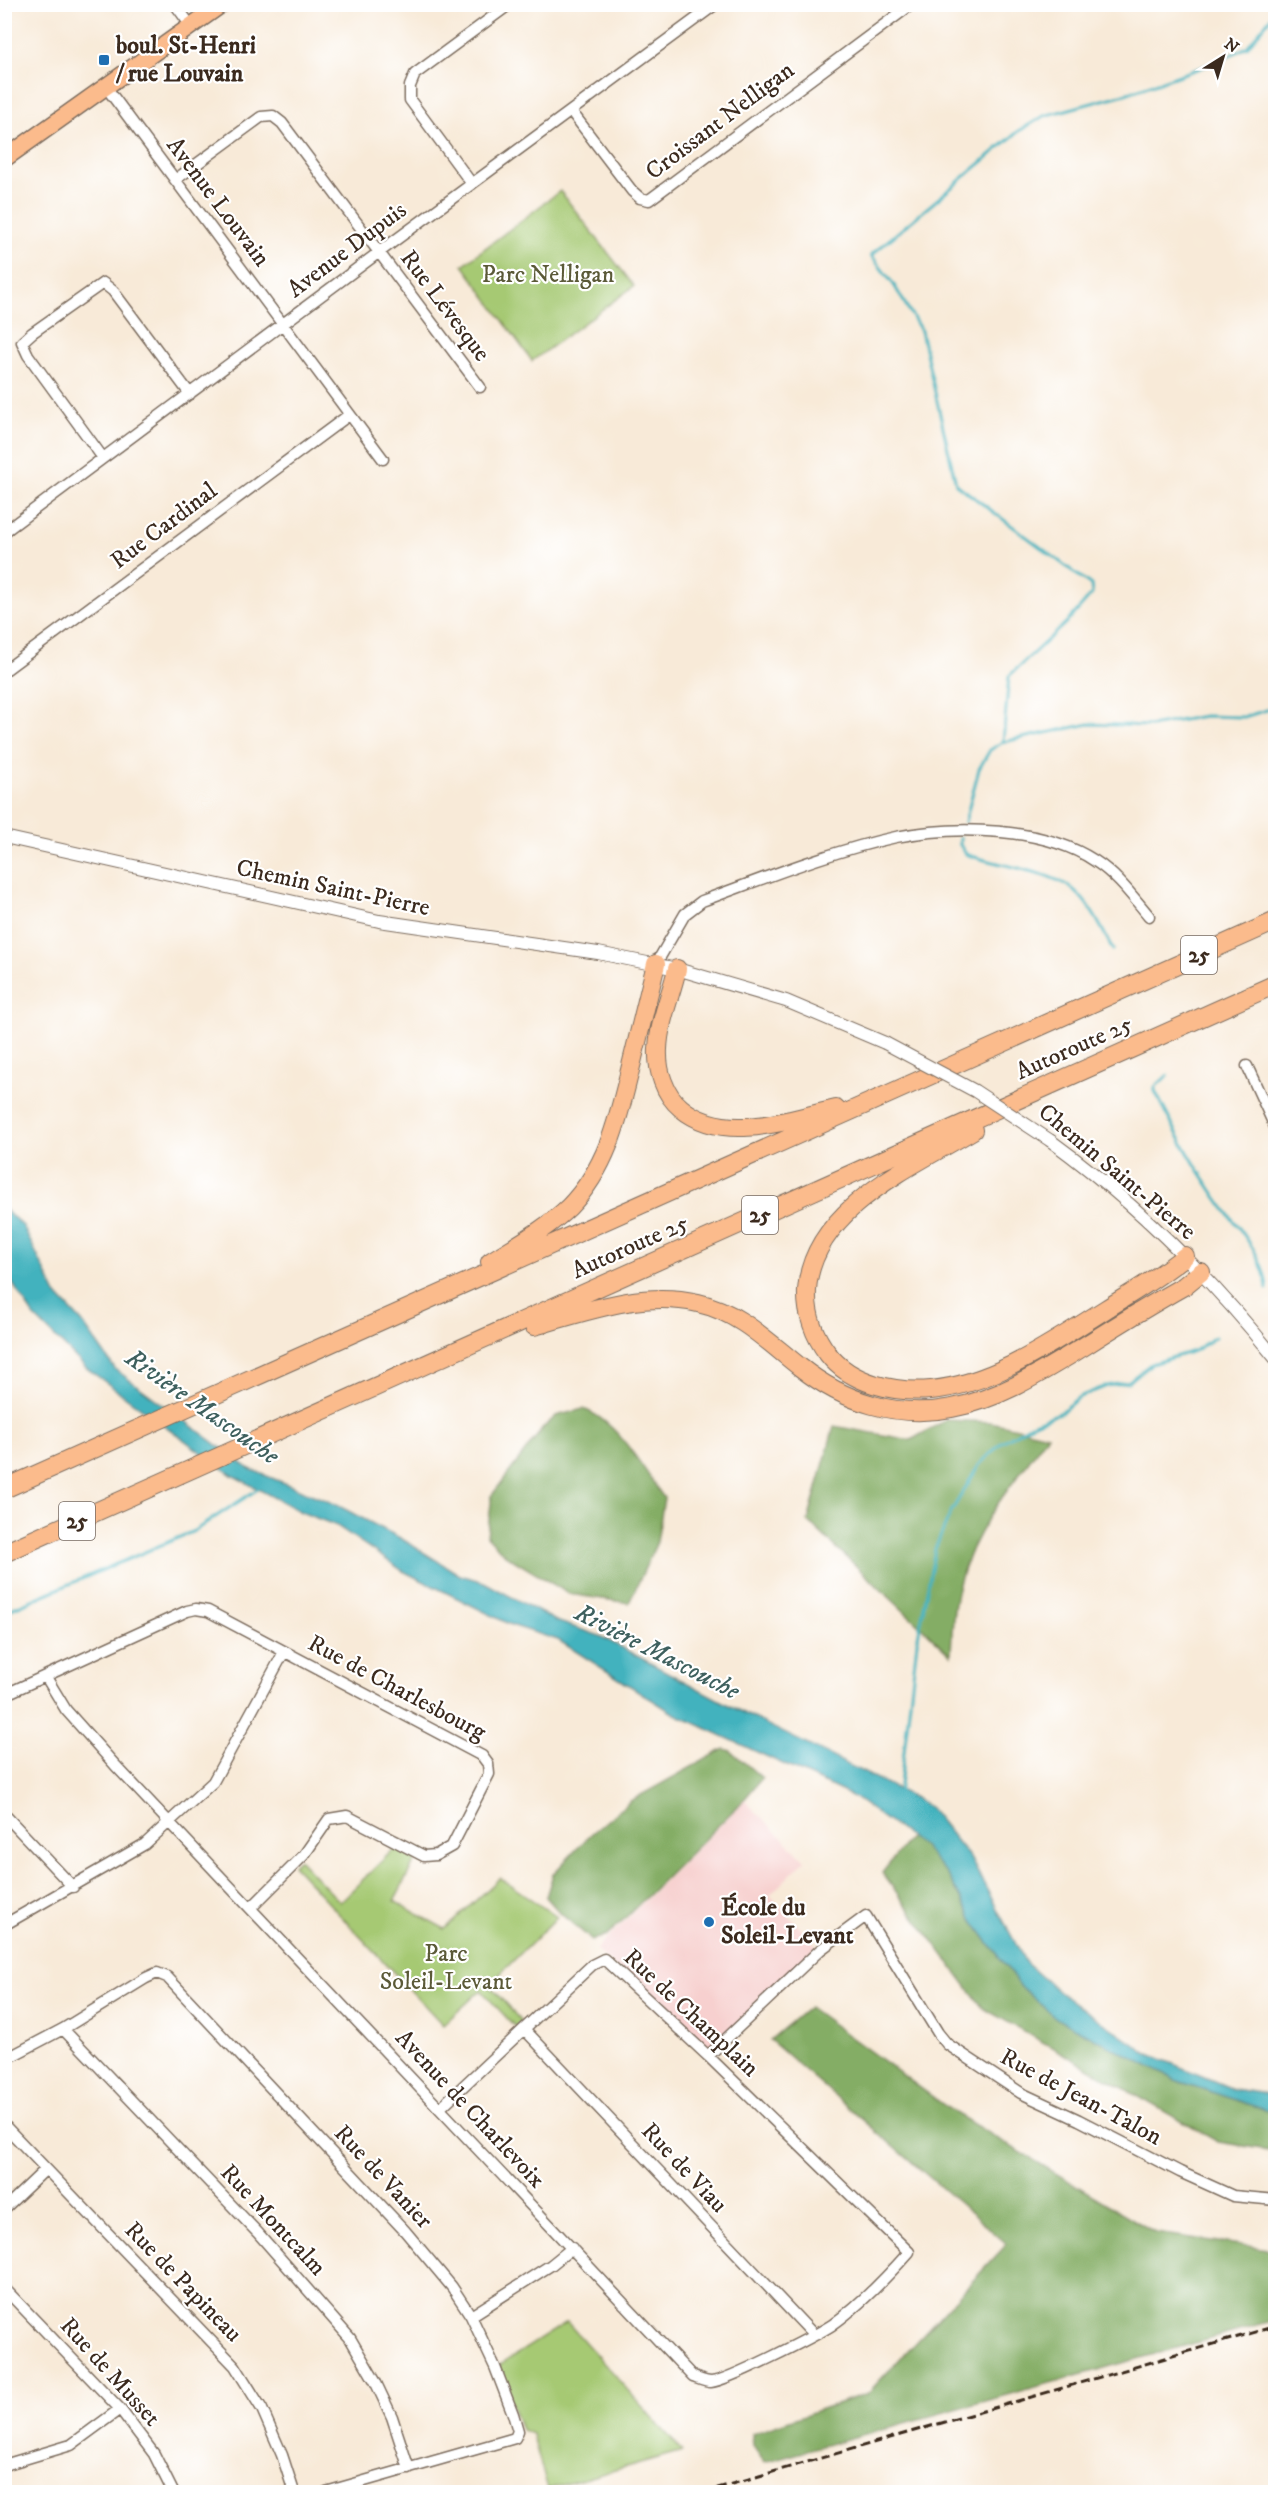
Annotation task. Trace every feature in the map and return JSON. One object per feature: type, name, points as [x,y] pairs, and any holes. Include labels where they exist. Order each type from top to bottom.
[{"type":"highway","name":"Autoroute 25","points":[[4,1489],[1275,921]]},
{"type":"highway","points":[[428,1300],[544,1227],[568,1208],[588,1183],[604,1157],[615,1130],[656,964]]},
{"type":"highway","points":[[678,969],[660,1033],[658,1056],[669,1095],[691,1116],[705,1123],[721,1126],[754,1126],[870,1102]]},
{"type":"highway","name":"Autoroute 25","points":[[4,1553],[1275,984]]},
{"type":"highway","points":[[1041,1089],[886,1182],[858,1203],[830,1232],[812,1267],[807,1299],[812,1323],[831,1357],[842,1368],[856,1376],[894,1389],[933,1390],[964,1383],[999,1371],[1029,1355],[1185,1256]]},
{"type":"highway","points":[[480,1340],[615,1304],[653,1299],[686,1300],[709,1306],[732,1316],[759,1333],[811,1375],[849,1398],[885,1409],[924,1412],[967,1405],[1018,1385],[1184,1286],[1201,1272]]},
{"type":"main road","points":[[4,159],[222,4]]},
{"type":"street","points":[[176,4],[191,26]]},
{"type":"street","points":[[472,184],[410,100],[410,86],[415,74],[510,4]]},
{"type":"street","name":"Avenue Dupuis","points":[[5,530],[716,4]]},
{"type":"street","name":"Croissant Nelligan","points":[[571,111],[632,192],[640,198],[650,200],[912,4]]},
{"type":"street","name":"Avenue Louvain","points":[[105,87],[383,459]]},
{"type":"street","name":"Rue Lévesque","points":[[175,180],[261,117],[273,116],[282,123],[480,387]]},
{"type":"street","points":[[103,459],[28,355],[22,342],[32,333],[103,283],[113,291],[190,394]]},
{"type":"street","name":"Rue Cardinal","points":[[4,671],[349,415]]},
{"type":"street","points":[[656,964],[685,914],[702,901],[883,840],[936,833],[1014,834],[1036,837],[1065,846],[1103,867],[1149,916]]},
{"type":"street","name":"Chemin Saint-Pierre","points":[[4,837],[379,921],[548,945],[656,964],[786,1001],[885,1043],[969,1087],[1051,1141],[1132,1206],[1185,1256],[1273,1351]]},
{"type":"street","points":[[669,945],[678,969]]},
{"type":"street","points":[[1247,1066],[1275,1129]]},
{"type":"street","name":"Rue de Charlesbourg","points":[[4,1695],[196,1609],[208,1611],[482,1756],[488,1764],[489,1774],[452,1846],[445,1851],[424,1856],[347,1816],[329,1819],[304,1855],[252,1907]]},
{"type":"street","points":[[4,1924],[145,1845],[213,1782],[284,1652]]},
{"type":"street","name":"Avenue de Charlevoix","points":[[46,1677],[66,1710],[693,2377],[710,2382],[727,2378],[814,2335],[832,2324],[870,2293],[909,2252]]},
{"type":"street","points":[[4,1814],[73,1887]]},
{"type":"street","name":"Rue de Jean-Talon","points":[[708,2056],[820,1950],[866,1916],[947,2044],[1021,2093],[1180,2172],[1233,2196],[1275,2200]]},
{"type":"street","name":"Rue de Champlain","points":[[440,2108],[592,1965],[604,1959],[708,2056],[909,2252]]},
{"type":"street","name":"Rue de Vanier","points":[[63,2029],[146,1978],[157,1973],[166,1977],[405,2231],[446,2280],[471,2316],[495,2367],[518,2431],[515,2438],[409,2469]]},
{"type":"street","points":[[4,2060],[63,2029]]},
{"type":"street","name":"Rue Montcalm","points":[[63,2029],[258,2233],[350,2338],[392,2416],[409,2469]]},
{"type":"street","name":"Rue de Viau","points":[[525,2030],[814,2335]]},
{"type":"street","name":"Rue de Papineau","points":[[4,2125],[235,2366],[262,2409],[282,2455],[294,2493]]},
{"type":"street","points":[[4,2209],[46,2169]]},
{"type":"street","points":[[471,2316],[551,2265],[572,2248]]},
{"type":"street","name":"Rue de Musset","points":[[4,2288],[120,2409],[154,2454],[173,2493]]},
{"type":"street","points":[[4,2465],[71,2445],[120,2409]]},
{"type":"street","points":[[326,2493],[409,2469]]},
{"type":"shaded area","name":"École du Soleil-Levant","points":[[745,1801],[805,1860],[770,1895],[820,1950],[710,2053],[596,1950]]},
{"type":"green space","name":"Parc Nelligan","points":[[560,191],[634,286],[532,361],[463,265]]},
{"type":"green space","points":[[583,1409],[607,1424],[629,1447],[664,1498],[657,1542],[629,1603],[569,1594],[505,1555],[487,1536],[492,1495],[543,1428],[556,1416]]},
{"type":"green space","points":[[946,1420],[991,1422],[1048,1435],[998,1503],[968,1557],[956,1596],[951,1655],[808,1521],[834,1426],[911,1440]]},
{"type":"green space","points":[[724,1749],[731,1751],[762,1778],[742,1802],[607,1936],[592,1940],[561,1914],[546,1897],[553,1874],[590,1835],[630,1801]]},
{"type":"green space","points":[[911,1836],[924,1847],[949,1877],[974,1922],[1021,1987],[1056,2018],[1175,2080],[1275,2113],[1275,2151],[1218,2142],[983,2008],[882,1873]]},
{"type":"green space","name":"Parc Soleil-Levant","points":[[398,1840],[420,1851],[394,1901],[445,1929],[500,1878],[557,1917],[489,1985],[521,2021],[515,2027],[481,1990],[443,2025],[293,1865],[299,1859],[340,1902],[393,1850]]},
{"type":"green space","points":[[809,2007],[955,2113],[1156,2233],[1275,2250],[1275,2321],[764,2462],[753,2446],[752,2433],[868,2393],[1007,2244],[770,2040]]},
{"type":"green space","points":[[567,2322],[682,2451],[548,2489],[532,2434],[521,2430],[498,2366]]},
{"type":"water","name":"Rivière Mascouche","points":[[4,1209],[23,1226],[56,1294],[82,1322],[115,1369],[250,1469],[335,1504],[402,1539],[460,1575],[484,1582],[556,1621],[600,1636],[736,1709],[917,1799],[930,1808],[970,1858],[1026,1963],[1059,1992],[1147,2053],[1233,2089],[1275,2095],[1275,2113],[1175,2080],[1056,2018],[1021,1987],[974,1922],[949,1877],[924,1847],[852,1796],[673,1713],[558,1640],[511,1625],[403,1571],[337,1526],[301,1512],[232,1475],[85,1367],[33,1315],[5,1272]]},
{"type":"waterway","points":[[1003,742],[1009,676],[1071,618],[1092,594],[1091,585],[956,484],[921,331],[894,285],[871,255],[1019,131],[1044,116],[1125,94],[1217,62],[1247,47],[1276,11]]},
{"type":"waterway","points":[[965,822],[979,769],[990,750],[1003,742],[1089,724],[1151,726],[1204,716],[1244,717],[1276,707]]},
{"type":"waterway","points":[[960,837],[960,845],[966,854],[1042,875],[1070,887],[1079,895],[1098,921],[1113,950]]},
{"type":"waterway","points":[[1168,1075],[1155,1087],[1155,1091],[1197,1168],[1254,1250],[1265,1276],[1267,1289]]},
{"type":"waterway","points":[[899,1794],[917,1642],[935,1549],[951,1512],[979,1465],[1002,1442],[1034,1423],[1060,1413],[1079,1397],[1107,1386],[1128,1382],[1151,1364],[1194,1351],[1215,1337]]},
{"type":"waterway","points":[[4,1612],[194,1531],[258,1489]]},
{"type":"railway","points":[[704,2492],[1276,2326]]},
{"type":"place","name":"boul. St-Henri / rue Louvain","points":[[104,60]]},
{"type":"place","name":"École du Soleil-Levant","points":[[709,1922]]}]
